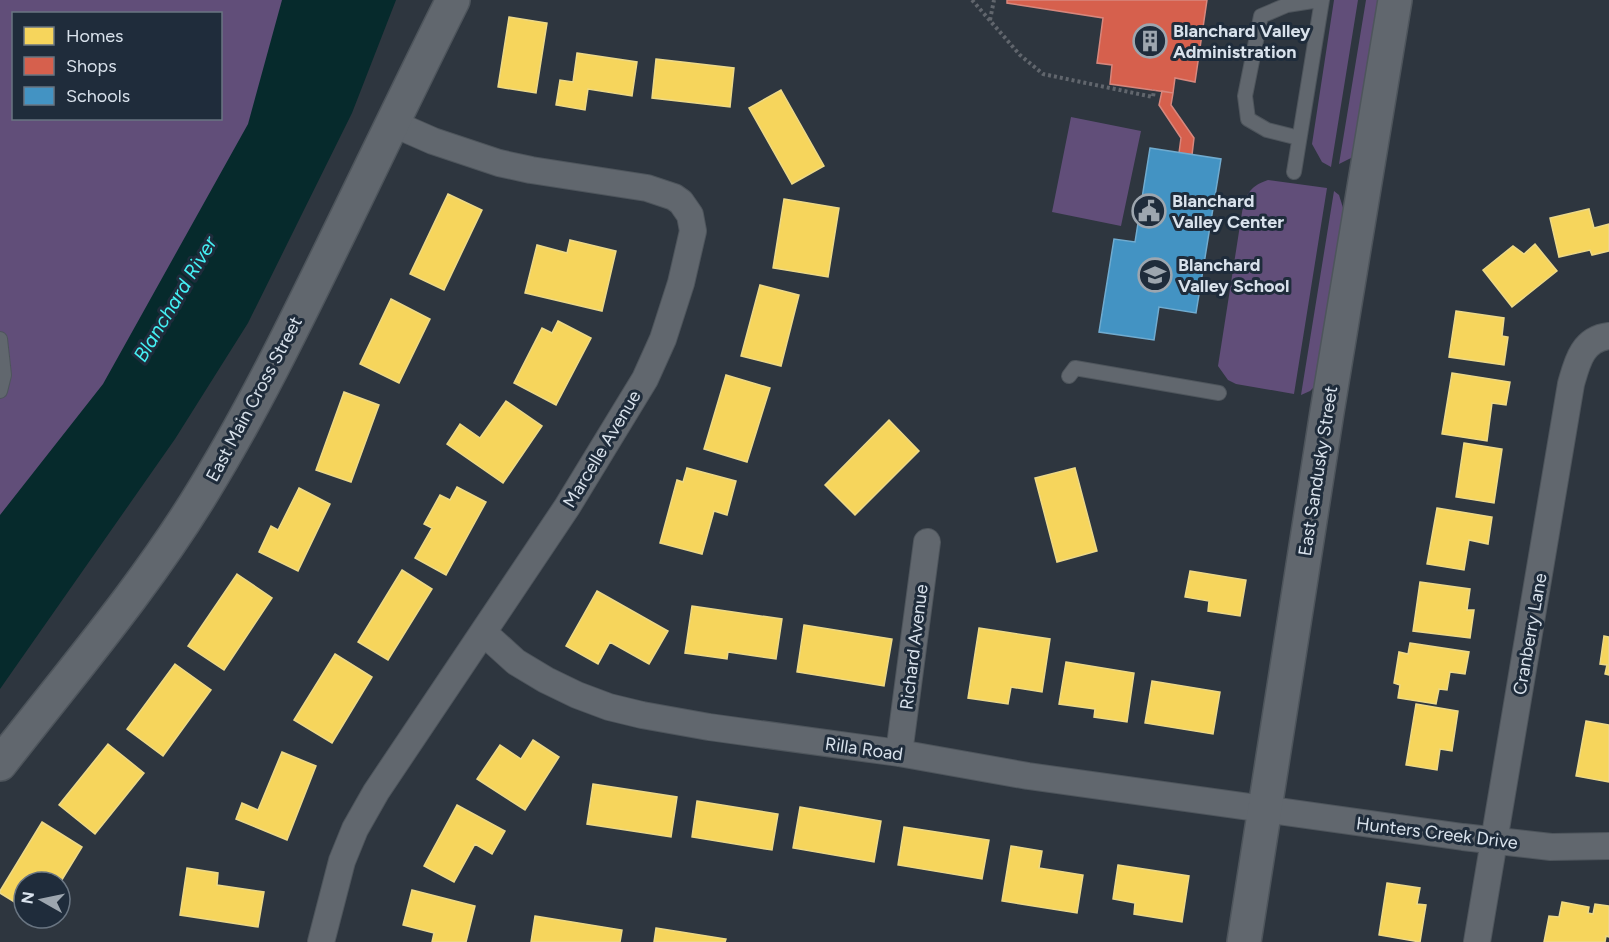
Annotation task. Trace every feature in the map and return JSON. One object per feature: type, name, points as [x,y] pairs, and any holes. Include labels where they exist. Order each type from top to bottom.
[{"type":"main road","name":"East Main Cross Street","points":[[0,764],[118,613],[168,545],[205,489],[247,416],[294,326],[453,0]]},
{"type":"main road","name":"East Sandusky Street","points":[[1244,942],[1327,412],[1395,0]]},
{"type":"street","name":"Marcelle Avenue","points":[[321,942],[342,861],[355,829],[376,792],[567,507],[645,380],[663,339],[674,305],[693,231],[690,215],[681,202],[674,197],[647,188],[531,171],[499,163],[432,141],[392,123]]},
{"type":"street","name":"Cranberry Lane","points":[[1476,942],[1571,384],[1581,352],[1605,336]]},
{"type":"street","name":"Richard Avenue","points":[[899,753],[927,542]]},
{"type":"street","name":"Rilla Road","points":[[484,633],[516,662],[546,680],[576,695],[642,715],[709,727],[899,753],[1028,776],[1265,810]]},
{"type":"street","name":"Hunters Creek Drive","points":[[1265,810],[1551,847],[1609,846]]},
{"type":"lane","points":[[1294,172],[1321,0],[1287,5],[1261,16],[1245,96],[1248,118],[1267,130],[1299,138]]},
{"type":"lane","points":[[0,339],[4,375],[0,391]]},
{"type":"lane","points":[[1069,376],[1076,368],[1219,393]]},
{"type":"path","points":[[972,0],[1020,55],[1043,74],[1153,97],[1154,90]]},
{"type":"path","points":[[990,21],[994,0]]},
{"type":"shaded area","points":[[0,0],[340,0],[0,593]]},
{"type":"shaded area","points":[[1334,0],[1358,0],[1331,167],[1322,162],[1312,144]]},
{"type":"shaded area","points":[[1366,0],[1382,0],[1358,146],[1351,158],[1339,164]]},
{"type":"shaded area","points":[[1071,117],[1141,131],[1121,226],[1052,212]]},
{"type":"shaded area","points":[[1268,180],[1327,188],[1294,394],[1236,384],[1228,380],[1218,366],[1243,206],[1252,189]]},
{"type":"shaded area","points":[[1334,191],[1339,195],[1344,211],[1319,382],[1310,391],[1301,395]]},
{"type":"water","name":"Blanchard River","points":[[282,0],[396,0],[352,113],[248,323],[175,439],[0,689],[0,515],[103,384],[248,124]]},
{"type":"building: Homes","points":[[509,17],[547,23],[536,93],[498,87]]},
{"type":"building: Homes","points":[[577,53],[637,62],[632,96],[588,89],[585,110],[556,105],[560,80],[573,82]]},
{"type":"building: Homes","points":[[656,59],[734,68],[730,107],[652,98]]},
{"type":"building: Homes","points":[[781,90],[824,166],[792,184],[749,108]]},
{"type":"building: Homes","points":[[448,194],[482,210],[444,290],[410,274]]},
{"type":"building: Homes","points":[[784,199],[839,208],[828,277],[773,268]]},
{"type":"building: Homes","points":[[1589,209],[1594,228],[1609,224],[1609,251],[1592,255],[1590,250],[1559,257],[1550,218]]},
{"type":"building: Homes","points":[[570,240],[616,251],[602,311],[525,293],[537,245],[567,253]]},
{"type":"building: Homes","points":[[1535,244],[1557,271],[1512,307],[1483,270],[1513,246],[1524,254]]},
{"type":"building: Homes","points":[[760,285],[799,295],[781,366],[741,356]]},
{"type":"building: Homes","points":[[391,299],[430,319],[399,383],[360,364]]},
{"type":"building: Homes","points":[[1456,311],[1504,318],[1502,336],[1508,337],[1504,365],[1449,357]]},
{"type":"building: Homes","points":[[558,321],[591,338],[556,405],[514,383],[542,328],[552,333]]},
{"type":"building: Homes","points":[[1452,373],[1510,382],[1506,405],[1492,403],[1487,441],[1442,434]]},
{"type":"building: Homes","points":[[726,375],[770,388],[747,462],[704,449]]},
{"type":"building: Homes","points":[[344,392],[379,405],[351,482],[316,470]]},
{"type":"building: Homes","points":[[506,401],[542,426],[503,483],[447,444],[460,424],[480,438]]},
{"type":"building: Homes","points":[[889,420],[919,451],[855,515],[825,485]]},
{"type":"building: Homes","points":[[1464,443],[1502,449],[1494,503],[1456,497]]},
{"type":"building: Homes","points":[[687,468],[736,481],[727,515],[714,511],[702,554],[660,543],[677,480],[683,482]]},
{"type":"building: Homes","points":[[1075,468],[1097,551],[1057,562],[1035,478]]},
{"type":"building: Homes","points":[[457,487],[486,502],[446,575],[415,558],[432,528],[424,524],[440,495],[450,500]]},
{"type":"building: Homes","points":[[299,488],[330,504],[298,571],[259,552],[271,526],[278,530]]},
{"type":"building: Homes","points":[[1437,508],[1492,517],[1488,544],[1469,540],[1464,570],[1427,564]]},
{"type":"building: Homes","points":[[402,570],[432,589],[388,660],[358,642]]},
{"type":"building: Homes","points":[[1190,571],[1246,580],[1240,616],[1208,611],[1209,601],[1185,597]]},
{"type":"building: Homes","points":[[237,574],[272,598],[224,670],[188,646]]},
{"type":"building: Homes","points":[[1420,582],[1470,589],[1467,610],[1474,610],[1470,638],[1413,631]]},
{"type":"building: Homes","points":[[597,591],[668,631],[649,664],[610,642],[598,664],[566,646]]},
{"type":"building: Homes","points":[[692,606],[782,619],[776,659],[728,652],[727,659],[685,653]]},
{"type":"building: Homes","points":[[804,625],[892,639],[884,686],[797,672]]},
{"type":"building: Homes","points":[[979,628],[1050,639],[1042,692],[1011,687],[1008,704],[968,698]]},
{"type":"building: Homes","points":[[1604,636],[1609,637],[1609,675],[1605,674],[1607,665],[1600,664]]},
{"type":"building: Homes","points":[[1410,643],[1469,652],[1465,674],[1450,672],[1447,690],[1439,689],[1436,704],[1398,698],[1400,685],[1394,683],[1399,652],[1408,654]]},
{"type":"building: Homes","points":[[335,654],[372,677],[332,743],[294,720]]},
{"type":"building: Homes","points":[[1066,662],[1134,673],[1127,722],[1094,717],[1095,709],[1059,704]]},
{"type":"building: Homes","points":[[175,664],[211,690],[163,756],[127,729]]},
{"type":"building: Homes","points":[[1152,681],[1220,692],[1213,734],[1145,723]]},
{"type":"building: Homes","points":[[1416,704],[1458,711],[1452,751],[1440,749],[1437,770],[1406,765]]},
{"type":"building: Homes","points":[[1586,721],[1609,725],[1609,782],[1576,776]]},
{"type":"building: Homes","points":[[533,740],[559,757],[525,810],[477,779],[500,745],[521,759]]},
{"type":"building: Homes","points":[[108,744],[144,773],[95,834],[59,805]]},
{"type":"building: Homes","points":[[282,752],[316,766],[287,840],[236,819],[242,803],[258,810]]},
{"type":"building: Homes","points":[[593,784],[677,797],[671,837],[587,824]]},
{"type":"building: Homes","points":[[697,801],[778,814],[772,850],[692,837]]},
{"type":"building: Homes","points":[[457,805],[505,831],[492,854],[475,844],[454,882],[424,866]]},
{"type":"building: Homes","points":[[800,807],[881,821],[874,862],[793,848]]},
{"type":"building: Homes","points":[[42,822],[82,847],[68,870],[13,870]]},
{"type":"building: Homes","points":[[904,827],[989,840],[982,879],[898,865]]},
{"type":"building: Homes","points":[[1011,846],[1042,851],[1039,868],[1083,875],[1077,913],[1002,901]]},
{"type":"building: Homes","points":[[1118,865],[1189,876],[1182,922],[1134,914],[1135,903],[1113,899]]},
{"type":"building: Homes","points":[[187,868],[218,873],[217,885],[264,892],[258,927],[180,915]]},
{"type":"building: Homes","points":[[12,871],[12,900],[0,891]]},
{"type":"building: Homes","points":[[1387,883],[1420,888],[1417,904],[1426,905],[1420,942],[1379,935]]},
{"type":"building: Homes","points":[[412,890],[475,906],[466,942],[432,942],[434,933],[403,925]]},
{"type":"building: Homes","points":[[1562,902],[1589,907],[1588,913],[1593,914],[1595,904],[1609,906],[1609,937],[1606,936],[1605,942],[1544,942],[1549,916],[1559,917]]},
{"type":"building: Homes","points":[[535,916],[622,930],[620,942],[531,942]]},
{"type":"building: Homes","points":[[656,928],[726,939],[725,942],[654,942]]},
{"type":"building: Shops","name":"Blanchard Valley Administration","points":[[1007,0],[1207,0],[1195,82],[1175,78],[1173,93],[1110,84],[1112,65],[1097,63],[1103,18],[1007,3]]},
{"type":"building: Shops","points":[[1162,91],[1173,93],[1171,105],[1194,138],[1192,155],[1179,153],[1181,138],[1159,105]]},
{"type":"building: Schools","name":"Blanchard Valley School","points":[[1150,148],[1221,159],[1196,313],[1159,307],[1154,340],[1099,332],[1114,239],[1135,242]]},
{"type":"place","name":"Blanchard Valley Administration","points":[[1150,41]]},
{"type":"place","name":"Blanchard Valley Center","points":[[1149,211]]},
{"type":"place","name":"Blanchard Valley School","points":[[1155,275]]}]
